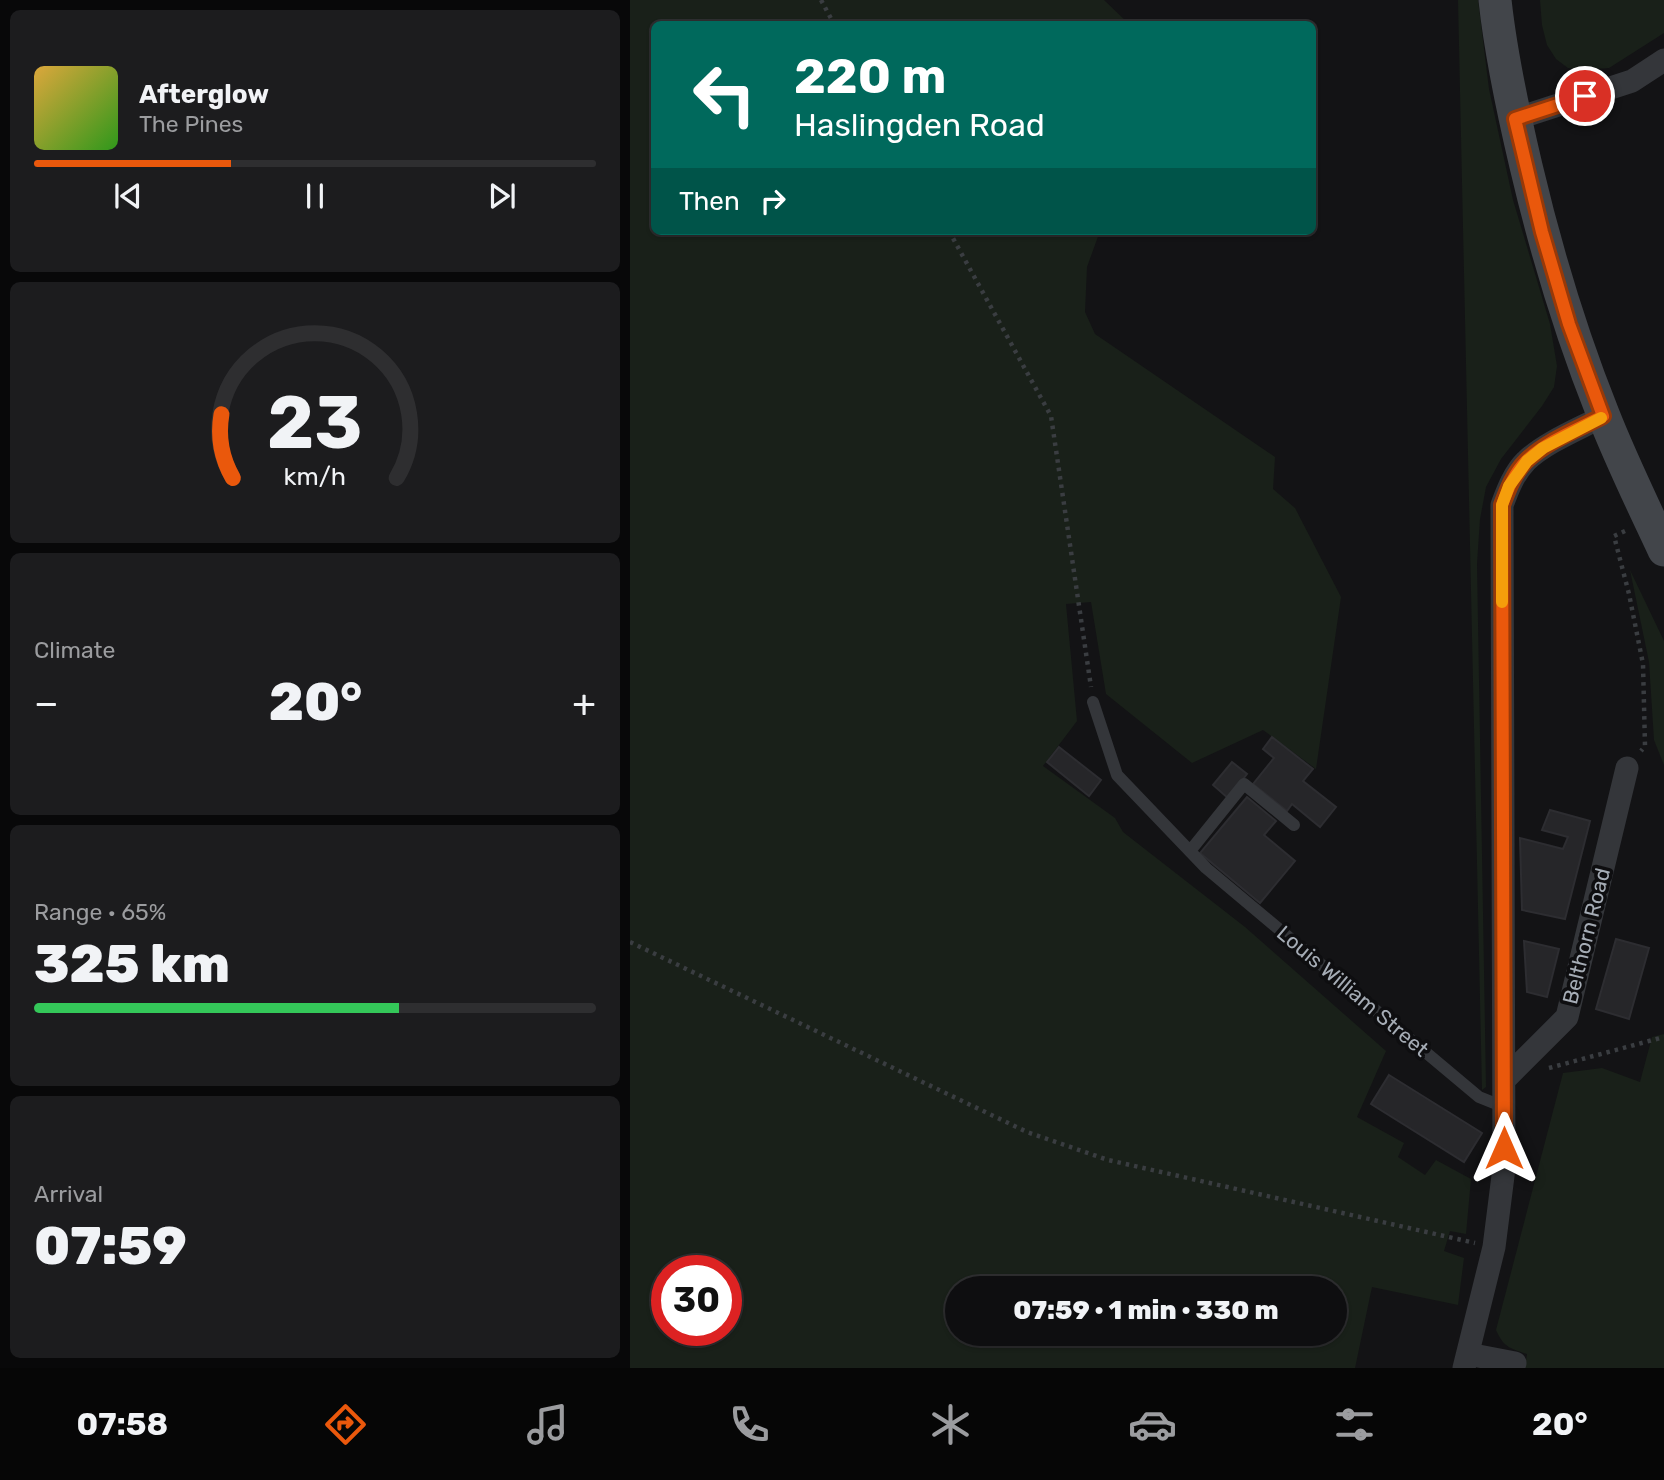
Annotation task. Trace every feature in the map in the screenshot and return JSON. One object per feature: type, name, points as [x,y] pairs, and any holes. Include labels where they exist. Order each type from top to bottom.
[{"type":"main road","points":[[1495,0],[1499,44],[1515,119],[1542,232],[1569,324],[1603,416],[1664,550]]},
{"type":"street","points":[[1515,119],[1632,81],[1664,60]]},
{"type":"street","points":[[1515,1363],[1466,1361],[1494,1247],[1504,1168],[1502,505],[1509,486],[1527,461],[1543,448],[1603,416]]},
{"type":"street","name":"Belthorn Road","points":[[1504,1080],[1567,1017],[1627,768]]},
{"type":"lane","name":"Louis William Street","points":[[1093,702],[1117,775],[1206,868],[1479,1097],[1504,1107]]},
{"type":"lane","points":[[1190,851],[1244,784],[1294,825]]},
{"type":"path","points":[[821,0],[832,21]]},
{"type":"path","points":[[951,235],[1051,416],[1093,702]]},
{"type":"path","points":[[1627,768],[1645,746],[1643,664],[1614,536],[1650,520]]},
{"type":"path","points":[[630,942],[1027,1132],[1108,1160],[1494,1247]]},
{"type":"path","points":[[1544,1069],[1664,1037]]},
{"type":"shaded area","points":[[630,0],[1104,0],[1126,21],[651,21],[651,235],[1099,235],[1087,267],[1085,312],[1095,334],[1275,457],[1273,489],[1295,508],[1341,597],[1316,769],[1263,730],[1192,763],[1106,694],[1091,602],[1066,604],[1077,721],[1043,766],[1115,818],[1123,832],[1245,927],[1386,1051],[1357,1117],[1404,1143],[1398,1157],[1425,1175],[1436,1160],[1471,1179],[1466,1234],[1450,1231],[1444,1251],[1464,1258],[1458,1305],[1372,1287],[1355,1368],[630,1368]]},
{"type":"shaded area","points":[[1458,0],[1478,0],[1489,89],[1513,200],[1550,324],[1557,366],[1554,387],[1501,459],[1486,487],[1480,519],[1477,564],[1486,1087],[1482,1090]]},
{"type":"shaded area","points":[[1540,0],[1664,0],[1664,33],[1609,68],[1568,68],[1556,59],[1547,45]]},
{"type":"shaded area","points":[[1630,570],[1664,641],[1664,765],[1654,740],[1649,662]]},
{"type":"shaded area","points":[[1664,1034],[1664,1368],[1525,1368],[1527,1354],[1508,1347],[1496,1330],[1563,1073],[1602,1068],[1640,1082],[1652,1037]]},
{"type":"building","points":[[1272,737],[1313,769],[1303,781],[1336,807],[1320,827],[1292,804],[1287,811],[1253,784],[1274,758],[1263,749]]},
{"type":"building","points":[[1059,747],[1101,780],[1089,796],[1047,762]]},
{"type":"building","points":[[1232,762],[1247,774],[1228,798],[1213,785]]},
{"type":"building","points":[[1247,797],[1276,821],[1264,835],[1295,861],[1260,903],[1200,853]]},
{"type":"building","points":[[1550,810],[1590,821],[1565,919],[1522,910],[1520,838],[1563,849],[1568,837],[1542,830]]},
{"type":"building","points":[[1616,939],[1649,948],[1629,1019],[1596,1009]]},
{"type":"building","points":[[1524,941],[1559,949],[1547,997],[1527,992]]},
{"type":"building","points":[[1389,1075],[1482,1133],[1464,1162],[1371,1104]]},
{"type":"slow traffic","points":[[1502,602],[1502,505],[1509,486],[1517,472],[1543,448],[1601,418]]},
{"type":"route","points":[[1504,1148],[1502,505],[1509,486],[1527,461],[1543,448],[1603,416],[1569,324],[1542,232],[1515,119],[1585,96]]}]
